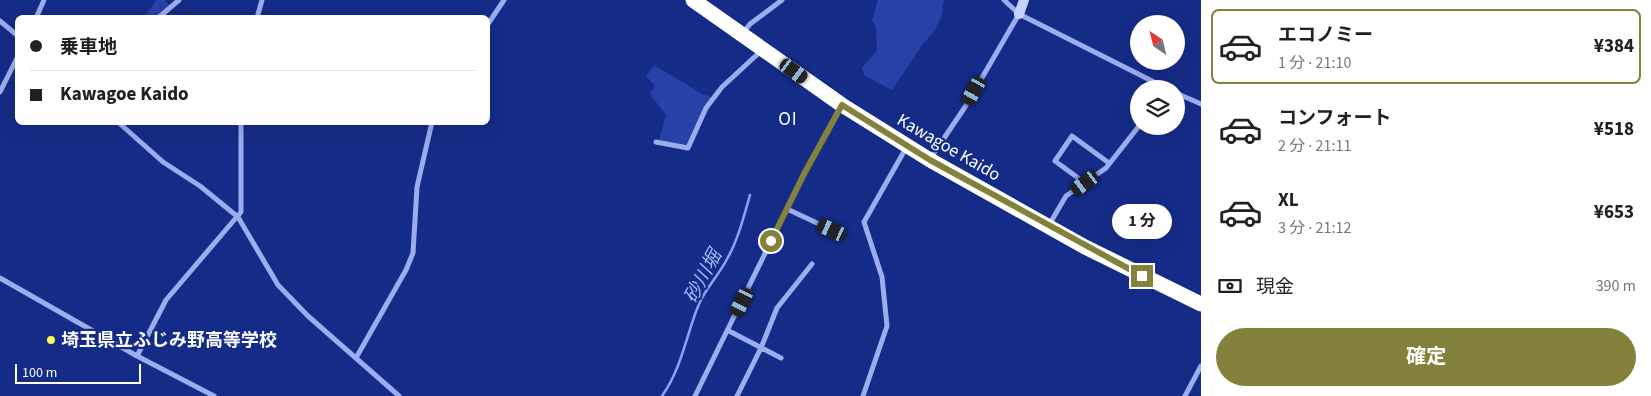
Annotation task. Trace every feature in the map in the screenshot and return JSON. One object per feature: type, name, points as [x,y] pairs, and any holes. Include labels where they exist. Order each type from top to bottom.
[{"type":"highway","name":"Kawagoe Kaido","points":[[692,0],[842,105],[930,160],[1142,276],[1201,304]]},
{"type":"street","points":[[37,15],[44,0]]},
{"type":"street","points":[[162,15],[179,0]]},
{"type":"street","points":[[259,15],[262,0]]},
{"type":"street","points":[[490,21],[504,0]]},
{"type":"street","points":[[743,34],[750,24],[782,0]]},
{"type":"street","points":[[1004,0],[1019,14],[1150,80]]},
{"type":"street","points":[[930,160],[965,107],[1019,14],[1024,0]]},
{"type":"street","points":[[0,21],[15,34]]},
{"type":"street","points":[[656,142],[688,148],[706,108],[722,87],[763,49]]},
{"type":"street","points":[[0,92],[15,62]]},
{"type":"street","points":[[1185,97],[1201,104]]},
{"type":"street","points":[[695,396],[729,331],[787,208],[842,105]]},
{"type":"street","points":[[121,125],[163,162],[200,186],[238,217],[278,285],[308,316],[399,396]]},
{"type":"street","points":[[137,356],[166,300],[238,217],[240,212],[242,175],[242,125]]},
{"type":"street","points":[[356,358],[406,270],[413,253],[417,187],[431,125]]},
{"type":"street","points":[[1048,226],[1066,196],[1109,163],[1132,135]]},
{"type":"street","points":[[1085,183],[1055,161],[1072,136],[1109,163]]},
{"type":"street","points":[[863,396],[887,326],[882,277],[864,222],[908,146]]},
{"type":"street","points":[[787,208],[832,230]]},
{"type":"street","points":[[737,396],[761,348],[777,308],[812,264]]},
{"type":"street","points":[[0,278],[137,356],[214,396]]},
{"type":"street","points":[[729,331],[781,358]]},
{"type":"street","points":[[1185,396],[1201,366]]},
{"type":"shaded area","points":[[156,0],[165,0],[169,5],[157,15],[146,15]]},
{"type":"shaded area","points":[[878,0],[944,0],[941,17],[935,30],[923,44],[892,90],[865,76],[862,68],[877,50],[876,27],[872,20]]},
{"type":"shaded area","points":[[654,65],[712,98],[689,144],[685,146],[659,140],[666,115],[650,94],[655,86],[646,76]]},
{"type":"waterway","name":"砂川堀","points":[[662,396],[679,363],[699,304],[724,265],[734,244],[750,195]]},
{"type":"place","name":"埼玉県立ふじみ野高等学校","points":[[51,340]]},
{"type":"district","name":"OI","points":[[788,118]]},
{"type":"route","points":[[771,241],[828,128],[842,105],[930,160],[1085,247],[1142,276]]}]
